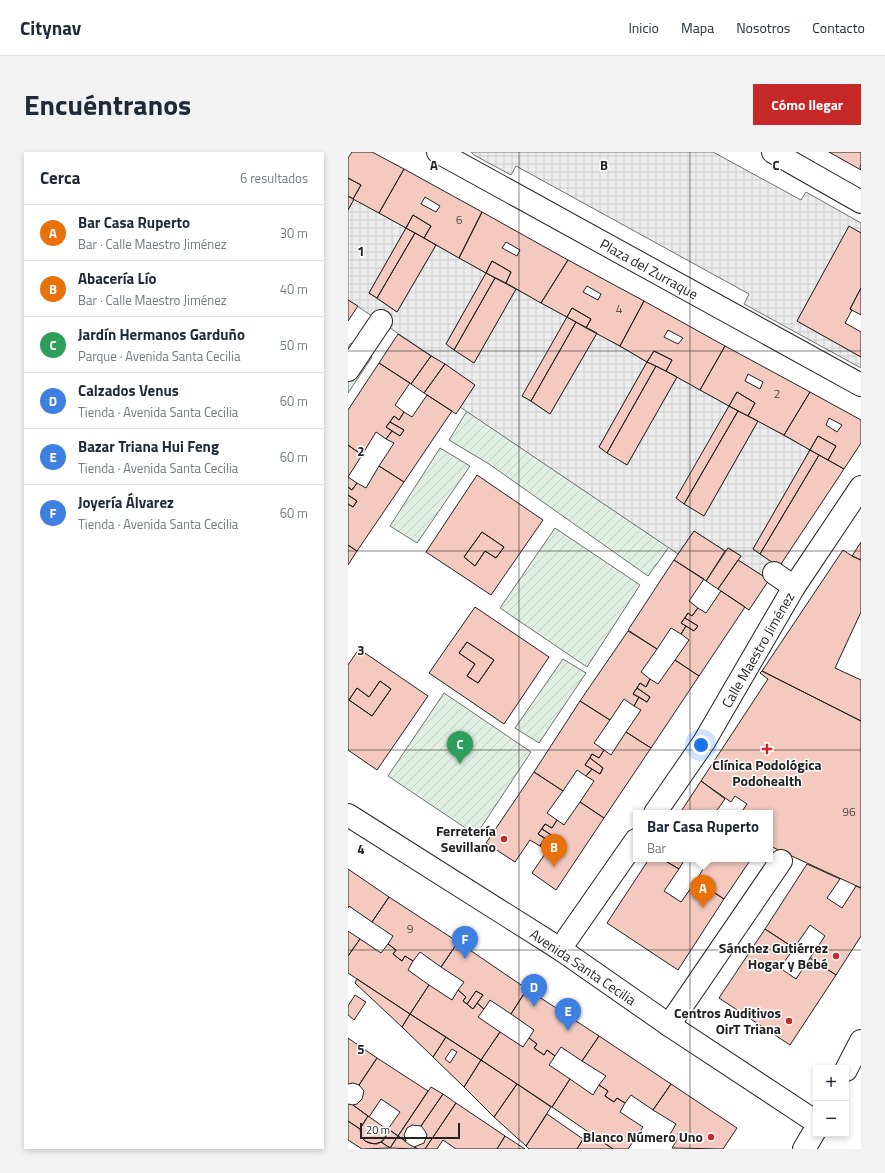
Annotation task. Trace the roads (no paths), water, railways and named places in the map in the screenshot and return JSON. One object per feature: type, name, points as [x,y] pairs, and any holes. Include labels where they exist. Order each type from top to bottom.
[{"type":"street","name":"Plaza del Zurraque","points":[[438,152],[861,385]]},
{"type":"street","points":[[773,152],[861,202]]},
{"type":"street","points":[[348,370],[381,321]]},
{"type":"street","name":"Calle Maestro Jiménez","points":[[657,810],[704,742],[794,587],[861,487]]},
{"type":"street","points":[[774,573],[794,587]]},
{"type":"street","name":"Avenida Santa Cecilia","points":[[348,815],[560,949],[669,1025],[813,1120]]},
{"type":"street","points":[[560,949],[633,844]]},
{"type":"street","points":[[669,1025],[781,861]]},
{"type":"street","points":[[849,1065],[861,1041]]},
{"type":"street","points":[[804,1149],[813,1134]]},
{"type":"place","name":"Clínica Podológica Podohealth","points":[[767,749]]},
{"type":"place","name":"Jardín Hermanos Garduño","points":[[460,764]]},
{"type":"place","name":"Ferretería Sevillano","points":[[504,839]]},
{"type":"place","name":"Abacería Lío","points":[[554,867]]},
{"type":"place","name":"Bar Casa Ruperto","points":[[703,908]]},
{"type":"place","name":"Sánchez Gutiérrez Hogar y Bebé","points":[[836,956]]},
{"type":"place","name":"Joyería Álvarez","points":[[465,959]]},
{"type":"place","name":"Calzados Venus","points":[[534,1007]]},
{"type":"place","name":"Centros Auditivos OirT Triana","points":[[789,1021]]},
{"type":"place","name":"Bazar Triana Hui Feng","points":[[568,1031]]},
{"type":"place","name":"Blanco Número Uno","points":[[711,1137]]}]
